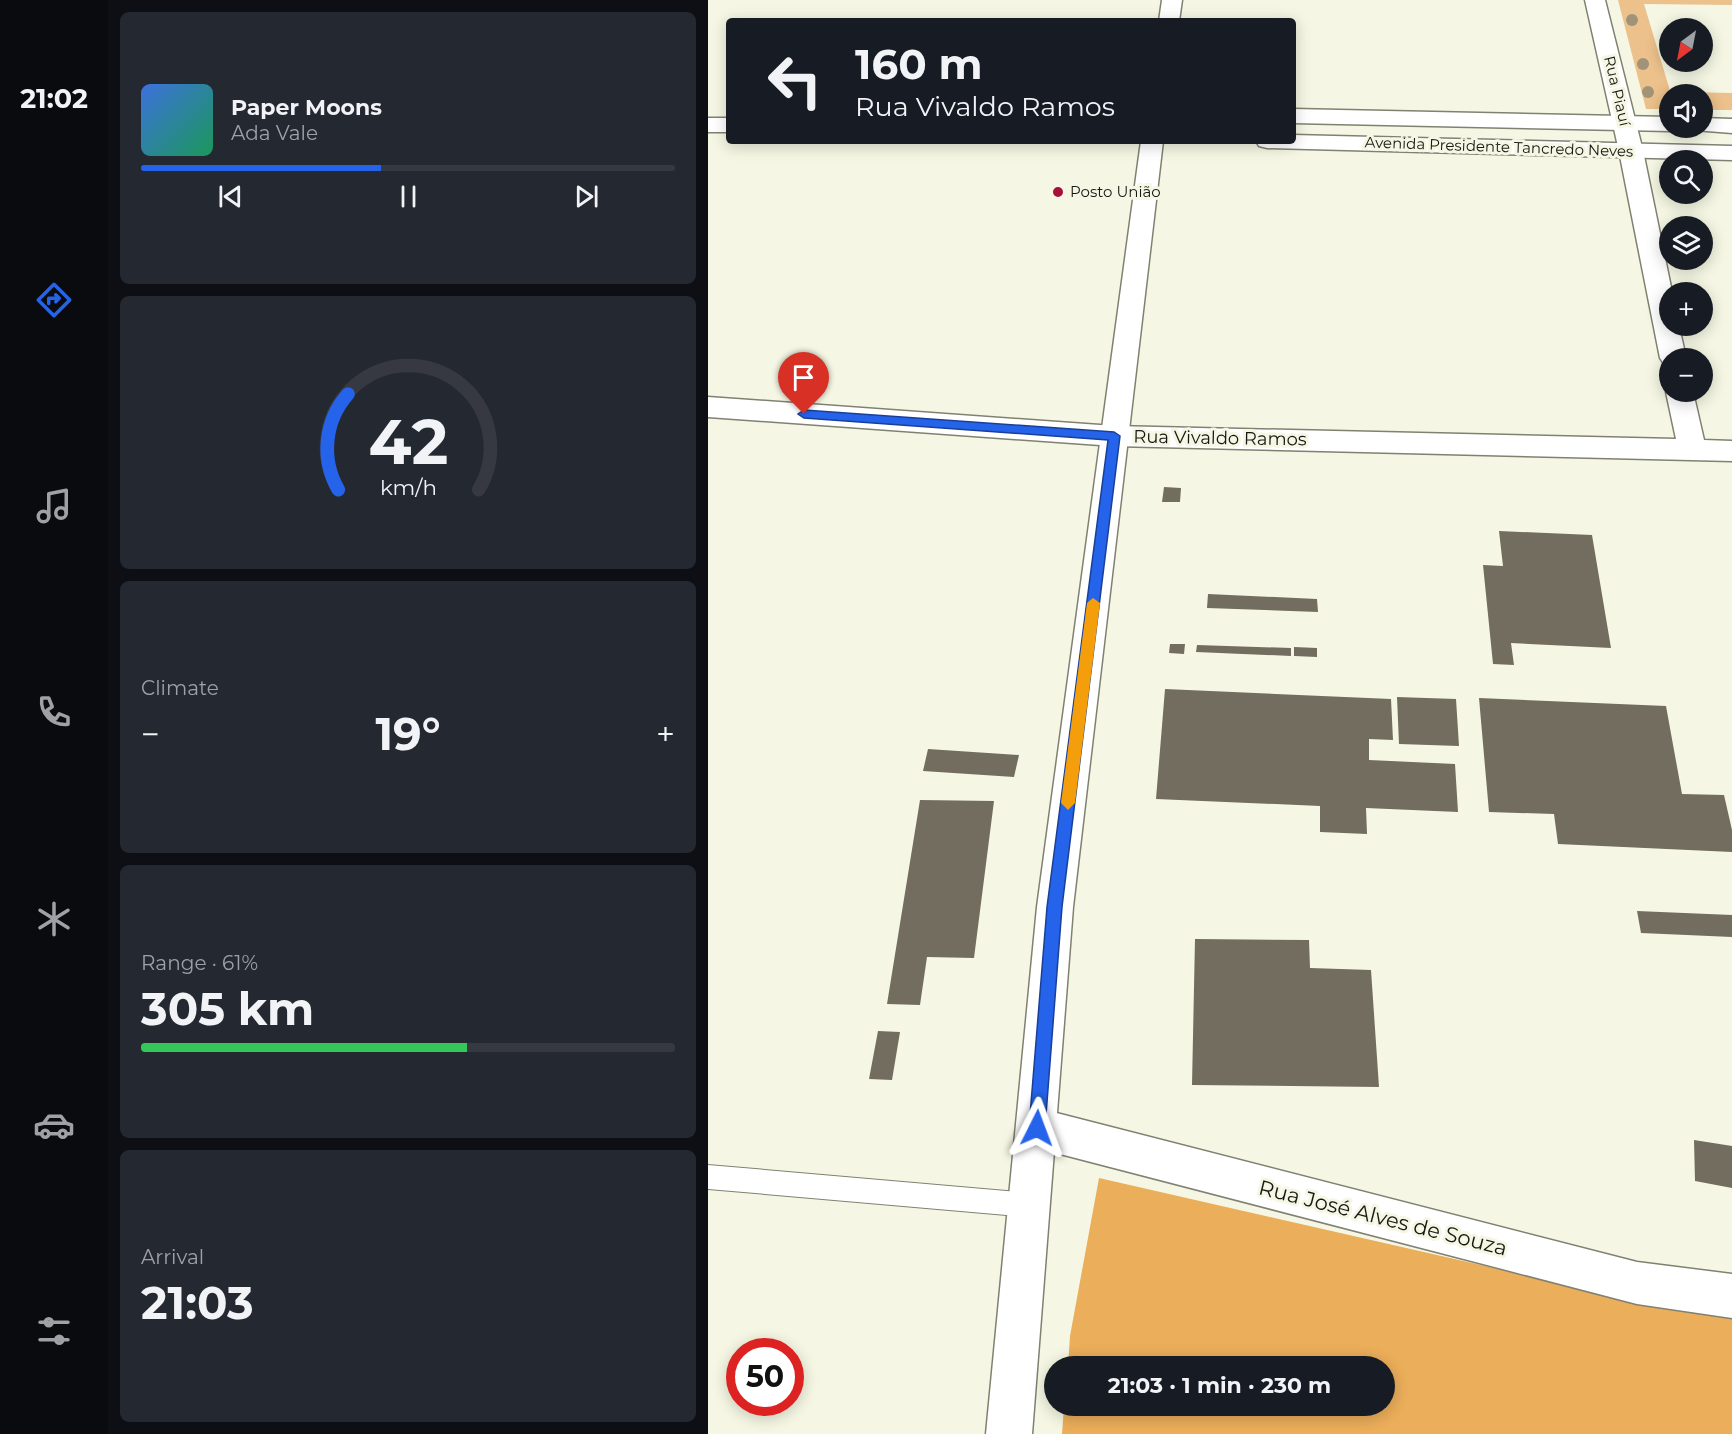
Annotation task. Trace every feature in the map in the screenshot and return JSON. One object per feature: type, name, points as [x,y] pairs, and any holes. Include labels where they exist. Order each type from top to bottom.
[{"type":"main road","points":[[1169,18],[1172,0]]},
{"type":"main road","name":"Rua Piauí","points":[[1595,0],[1631,151],[1671,348]]},
{"type":"main road","points":[[708,104],[726,105]]},
{"type":"main road","name":"Avenida Presidente Tancredo Neves","points":[[1296,116],[1659,124]]},
{"type":"main road","points":[[708,124],[726,125]]},
{"type":"main road","points":[[1713,125],[1732,126]]},
{"type":"main road","name":"Avenida Presidente Tancredo Neves","points":[[1296,142],[1732,153]]},
{"type":"main road","points":[[1009,1434],[1055,907],[1152,144]]},
{"type":"main road","points":[[1682,402],[1692,449]]},
{"type":"main road","name":"Rua Vivaldo Ramos","points":[[708,407],[1114,436],[1732,451]]},
{"type":"main road","name":"Rua José Alves de Souza","points":[[1037,1128],[1637,1283],[1732,1296]]},
{"type":"lane","points":[[708,1177],[1030,1205]]},
{"type":"shaded area","points":[[1618,0],[1732,0],[1732,5],[1644,4],[1659,54],[1659,72],[1664,72],[1668,84],[1659,84],[1659,109],[1646,109]]},
{"type":"shaded area","points":[[1713,93],[1732,93],[1732,110],[1713,110]]},
{"type":"shaded area","points":[[1099,1178],[1661,1306],[1732,1314],[1732,1434],[1062,1434],[1063,1416],[1395,1416],[1395,1356],[1069,1356],[1070,1336]]},
{"type":"building","points":[[1164,487],[1181,488],[1180,502],[1162,502]]},
{"type":"building","points":[[1499,531],[1592,535],[1611,648],[1511,643],[1514,665],[1493,664],[1483,565],[1503,566]]},
{"type":"building","points":[[1208,594],[1317,599],[1318,612],[1207,608]]},
{"type":"building","points":[[1170,644],[1185,644],[1184,654],[1169,653]]},
{"type":"building","points":[[1197,645],[1291,648],[1291,656],[1196,652]]},
{"type":"building","points":[[1294,647],[1317,648],[1317,657],[1294,656]]},
{"type":"building","points":[[1165,689],[1391,699],[1393,740],[1369,739],[1369,760],[1455,764],[1458,812],[1366,808],[1367,834],[1320,832],[1320,806],[1156,799]]},
{"type":"building","points":[[1397,697],[1456,699],[1459,746],[1399,744]]},
{"type":"building","points":[[1479,698],[1666,706],[1682,794],[1724,795],[1732,830],[1732,852],[1558,844],[1554,814],[1489,812]]},
{"type":"building","points":[[928,749],[1019,755],[1014,777],[923,771]]},
{"type":"building","points":[[920,800],[994,801],[974,958],[927,957],[920,1005],[887,1004]]},
{"type":"building","points":[[1637,911],[1732,915],[1732,937],[1641,933]]},
{"type":"building","points":[[1195,939],[1309,940],[1310,968],[1371,970],[1379,1087],[1192,1085]]},
{"type":"building","points":[[878,1031],[900,1032],[892,1080],[869,1079]]},
{"type":"building","points":[[1694,1140],[1732,1146],[1732,1188],[1695,1181]]},
{"type":"slow traffic","points":[[1068,803],[1093,603]]},
{"type":"place","name":"Posto União","points":[[1058,192]]},
{"type":"route","points":[[804,414],[1114,436],[1055,907],[1037,1128]]}]
